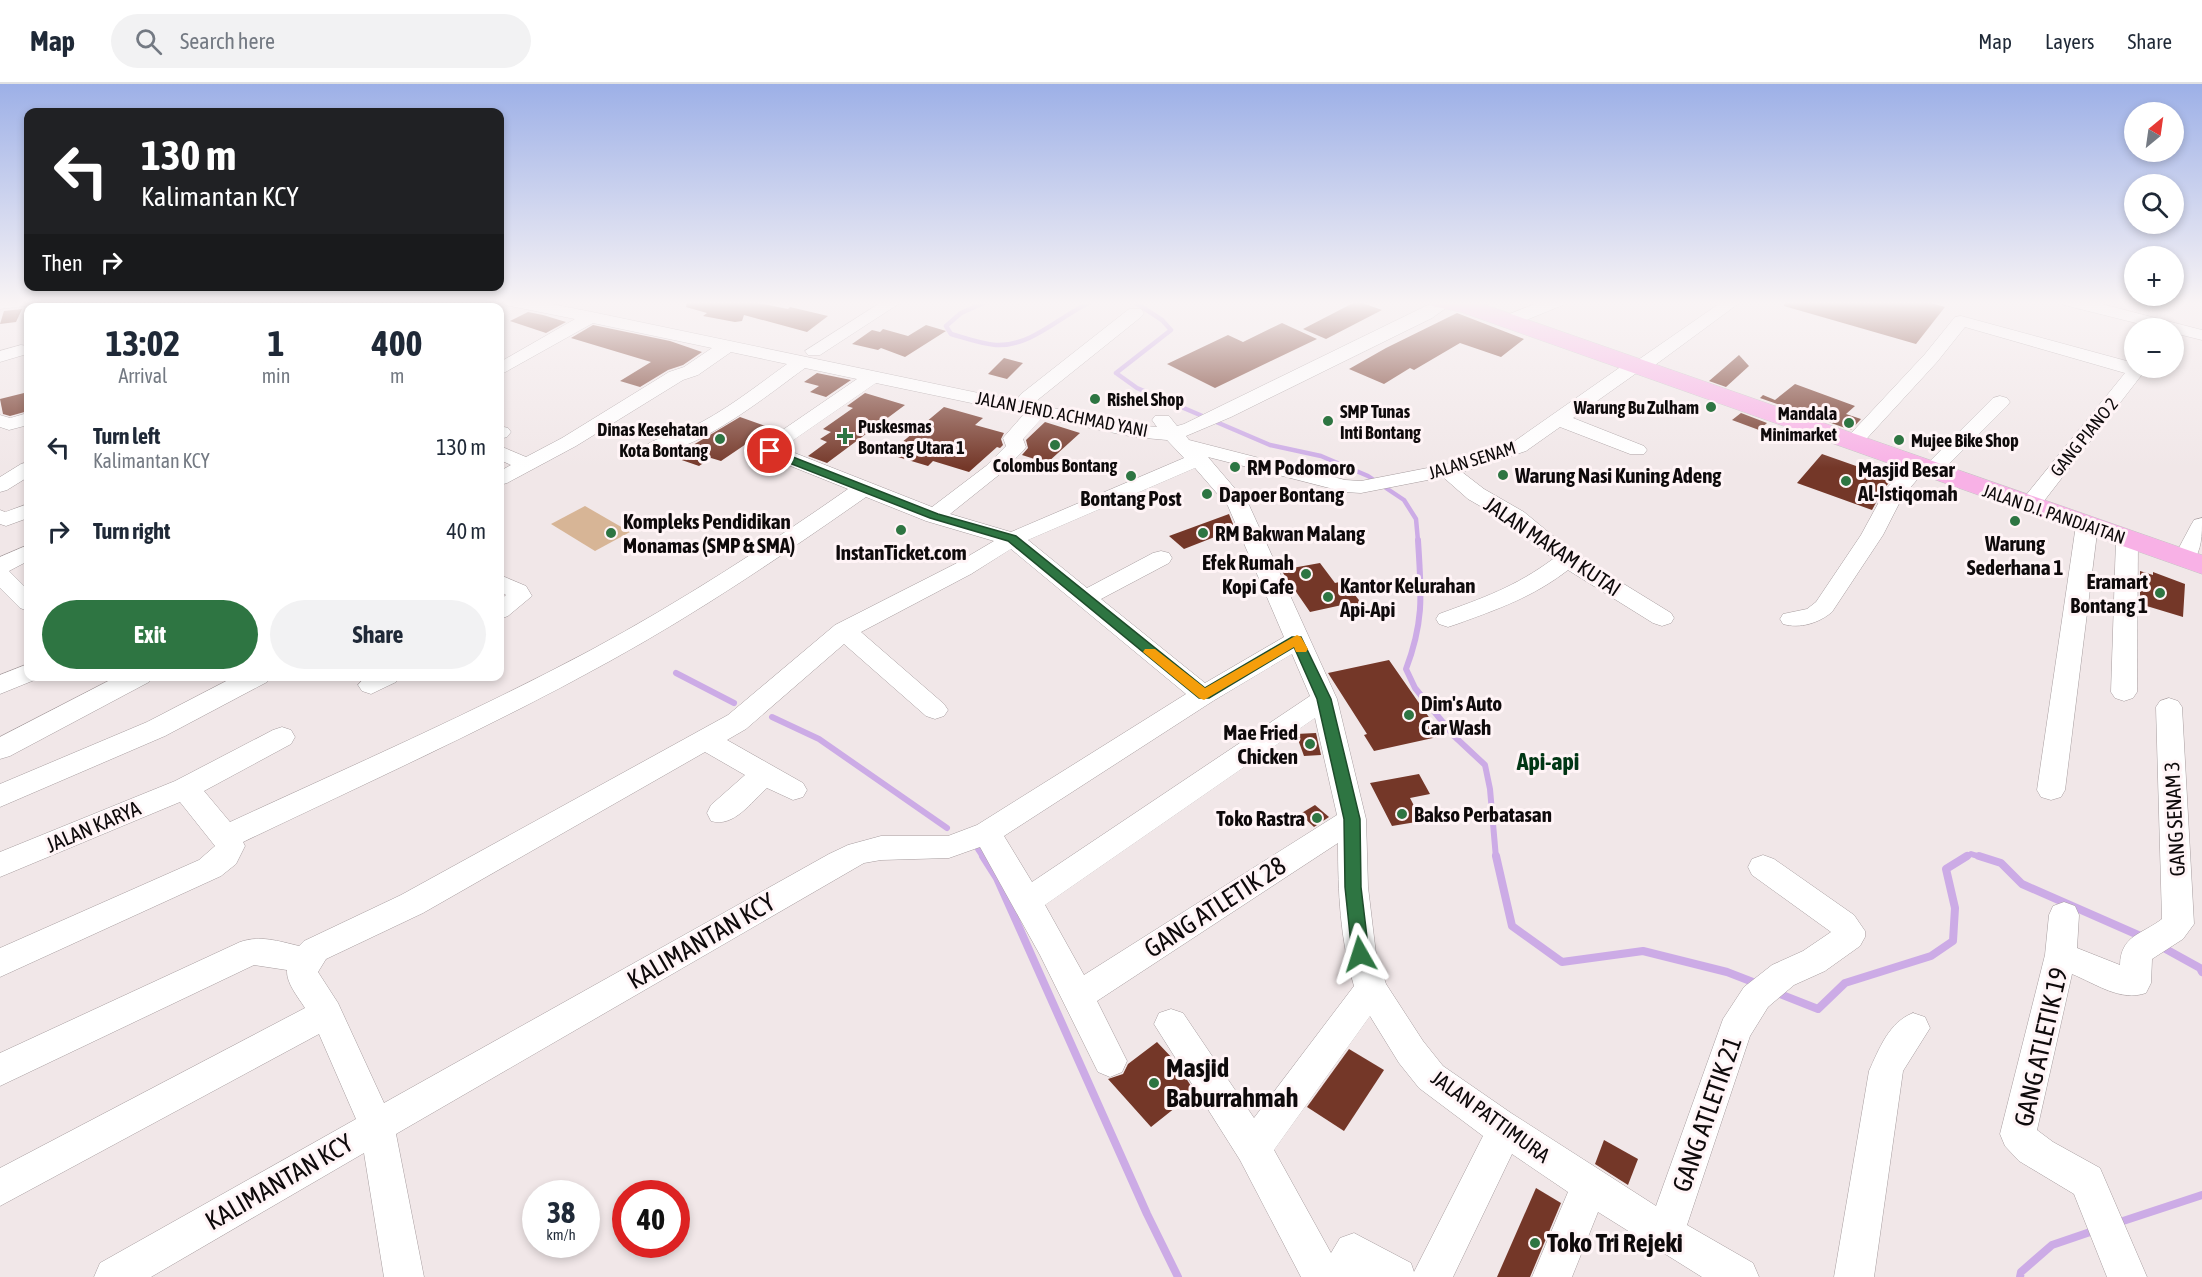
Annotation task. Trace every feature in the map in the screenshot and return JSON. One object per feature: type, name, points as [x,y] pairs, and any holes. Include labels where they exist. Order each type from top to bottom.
[{"type":"main road","name":"JALAN D.I. PANDJAITAN","points":[[1611,357],[2193,562]]},
{"type":"street","points":[[504,367],[522,357]]},
{"type":"street","points":[[504,477],[569,442],[676,376],[691,371],[711,357]]},
{"type":"street","points":[[655,447],[673,443],[712,424],[807,357]]},
{"type":"street","name":"JALAN JEND. ACHMAD YANI","points":[[811,357],[866,371],[902,376],[1032,404],[1134,431],[1182,434],[1218,410],[1318,357]]},
{"type":"street","points":[[934,516],[1005,459],[1016,447],[1013,438],[1032,404],[1086,357]]},
{"type":"street","name":"JALAN JEND. ACHMAD YANI","points":[[1218,410],[1334,357]]},
{"type":"street","name":"JALAN SENAM","points":[[1182,434],[1345,486],[1361,488],[1447,470],[1519,447],[1652,357]]},
{"type":"street","points":[[1852,443],[1932,357]]},
{"type":"street","points":[[2092,357],[2124,365]]},
{"type":"street","points":[[866,371],[769,449],[772,453],[934,516],[1012,539],[1204,695]]},
{"type":"street","name":"GANG PIANO 2","points":[[2029,505],[2130,378]]},
{"type":"street","points":[[1792,619],[1814,615],[1824,607],[1872,535],[1894,494],[2000,402]]},
{"type":"street","points":[[1558,419],[1637,450]]},
{"type":"street","points":[[3,425],[24,420]]},
{"type":"street","points":[[404,1277],[377,1126],[326,1013],[302,974],[305,962],[315,950],[412,904],[737,722],[844,632],[963,569],[1182,434]]},
{"type":"street","name":"JALAN PATTIMURA","points":[[1182,434],[1238,505],[1324,699],[1352,819],[1353,887],[1360,954],[1371,988],[1411,1052],[1431,1077],[1505,1130],[1665,1234],[1739,1277]]},
{"type":"street","points":[[504,443],[525,464]]},
{"type":"street","name":"JALAN MAKAM KUTAI","points":[[1447,470],[1476,494],[1516,517],[1567,559],[1662,618]]},
{"type":"street","points":[[0,486],[24,471]]},
{"type":"street","points":[[225,837],[528,693],[611,650],[805,530],[863,489]]},
{"type":"street","points":[[0,518],[6,519],[24,512]]},
{"type":"street","points":[[2051,790],[2086,525]]},
{"type":"street","points":[[2193,562],[2202,525]]},
{"type":"street","points":[[2124,692],[2127,539]]},
{"type":"street","points":[[0,566],[24,554]]},
{"type":"street","points":[[1083,598],[1161,558]]},
{"type":"street","points":[[1448,619],[1513,595],[1536,583],[1567,559]]},
{"type":"street","points":[[0,575],[24,599]]},
{"type":"street","points":[[504,584],[518,591],[520,596],[504,608]]},
{"type":"street","points":[[844,632],[935,710]]},
{"type":"street","name":"KALIMANTAN KCY","points":[[114,1277],[150,1267],[271,1185],[839,862],[858,853],[881,848],[949,847],[987,833],[1204,695],[1297,640]]},
{"type":"street","points":[[0,685],[24,675]]},
{"type":"street","points":[[0,749],[130,681]]},
{"type":"street","points":[[0,796],[156,729],[248,681]]},
{"type":"street","points":[[1028,900],[1324,699]]},
{"type":"street","name":"GANG SENAM 3","points":[[2061,956],[2131,983],[2136,980],[2135,957],[2139,948],[2172,930],[2178,924],[2169,707]]},
{"type":"street","name":"JALAN KARYA","points":[[0,866],[185,788],[282,737]]},
{"type":"street","points":[[705,740],[793,790]]},
{"type":"street","points":[[721,813],[766,774]]},
{"type":"street","points":[[0,963],[210,868],[226,856],[230,846],[225,837],[185,788]]},
{"type":"street","name":"GANG ATLETIK 28","points":[[1079,995],[1352,819]]},
{"type":"street","points":[[987,833],[1028,900],[1079,995],[1110,1061]]},
{"type":"street","name":"GANG ATLETIK 21","points":[[1665,1234],[1735,1030],[1756,997],[1783,975],[1814,961],[1849,937],[1849,931],[1834,917],[1763,867]]},
{"type":"street","name":"GANG ATLETIK 19","points":[[2064,915],[2061,956],[2018,1134],[2023,1143],[2074,1171],[2086,1181],[2127,1277]]},
{"type":"street","points":[[0,1070],[251,952],[266,952],[305,962]]},
{"type":"street","points":[[1253,1148],[1371,988]]},
{"type":"street","points":[[0,1188],[326,1013]]},
{"type":"street","points":[[1171,1024],[1253,1148],[1322,1277]]},
{"type":"street","points":[[1854,1277],[1886,1071],[1894,1052],[1913,1028]]},
{"type":"street","points":[[1432,1277],[1505,1130]]},
{"type":"street","points":[[1552,1277],[1590,1185]]},
{"type":"street","points":[[1338,1277],[1354,1252],[1397,1277]]},
{"type":"shaded area","points":[[585,506],[630,532],[595,551],[551,524]]},
{"type":"building","points":[[633,357],[695,357],[640,387],[620,381],[651,362]]},
{"type":"building","points":[[1182,357],[1280,357],[1215,388],[1167,364]]},
{"type":"building","points":[[1371,357],[1437,357],[1414,370],[1410,368],[1384,384],[1349,369]]},
{"type":"building","points":[[1737,357],[1741,357],[1749,366],[1726,387],[1709,381]]},
{"type":"building","points":[[1004,358],[1023,363],[1007,379],[988,374]]},
{"type":"building","points":[[817,373],[851,380],[826,397],[810,392],[819,386],[804,382]]},
{"type":"building","points":[[1795,384],[1855,406],[1846,414],[1861,419],[1851,430],[1760,398],[1763,395],[1775,400]]},
{"type":"building","points":[[24,393],[24,412],[10,416],[3,414],[0,399]]},
{"type":"building","name":"Puskesmas Bontang Utara 1","points":[[865,393],[905,405],[827,463],[808,456],[827,442],[820,439],[831,432],[823,429],[853,408],[847,406]]},
{"type":"building","points":[[944,407],[983,418],[975,425],[1004,433],[1001,439],[1003,445],[1000,448],[997,447],[969,472],[933,461],[928,466],[888,454]]},
{"type":"building","points":[[1741,413],[1767,423],[1759,430],[1732,420]]},
{"type":"building","name":"Dinas Kesehatan Kota Bontang","points":[[740,417],[774,429],[756,441],[752,440],[721,461],[711,458],[699,466],[673,457]]},
{"type":"building","points":[[1045,422],[1080,433],[1047,463],[1022,455],[1028,448],[1026,440]]},
{"type":"building","name":"Masjid Besar Al-Istiqomah","points":[[1822,454],[1893,479],[1884,488],[1872,510],[1797,483]]},
{"type":"building","name":"RM Bakwan Malang","points":[[1229,514],[1235,529],[1184,549],[1169,536]]},
{"type":"building","points":[[1320,563],[1335,583],[1344,581],[1362,604],[1345,608],[1342,605],[1310,612],[1281,570]]},
{"type":"building","name":"Eramart Bontang 1","points":[[2140,571],[2153,575],[2153,572],[2185,584],[2183,617],[2140,604]]},
{"type":"building","points":[[1389,660],[1442,736],[1374,751],[1364,735],[1367,734],[1328,673]]},
{"type":"building","name":"Mae Fried Chicken","points":[[1316,733],[1321,755],[1304,756],[1296,734]]},
{"type":"building","points":[[1419,774],[1430,794],[1410,798],[1422,821],[1392,826],[1370,783]]},
{"type":"building","name":"Toko Rastra","points":[[1315,805],[1329,817],[1314,827],[1300,814]]},
{"type":"building","name":"Masjid Baburrahmah","points":[[1157,1042],[1174,1060],[1195,1092],[1151,1127],[1108,1079],[1123,1074],[1128,1064]]},
{"type":"building","points":[[1349,1049],[1384,1070],[1344,1131],[1307,1107]]},
{"type":"building","points":[[1604,1140],[1638,1159],[1628,1185],[1595,1164]]},
{"type":"building","name":"Toko Tri Rejeki","points":[[1536,1188],[1561,1203],[1530,1277],[1497,1277]]},
{"type":"waterway","points":[[1137,357],[1116,373],[1137,388],[1270,445],[1321,456],[1368,476],[1404,500],[1416,519],[1418,541]]},
{"type":"waterway","points":[[1418,540],[1421,590],[1419,620],[1406,669],[1415,688],[1454,736],[1485,765],[1490,789],[1496,858]]},
{"type":"waterway","points":[[676,673],[734,703]]},
{"type":"waterway","points":[[772,717],[819,739],[947,828]]},
{"type":"waterway","points":[[978,849],[984,858]]},
{"type":"waterway","points":[[1964,858],[1971,854],[1984,858]]},
{"type":"waterway","points":[[983,856],[997,878],[1147,1214],[1178,1277]]},
{"type":"waterway","points":[[1496,856],[1512,926],[1562,962],[1643,951],[1727,972],[1758,984]]},
{"type":"waterway","points":[[1775,992],[1818,1009],[1845,983],[1931,956],[1953,941],[1955,908],[1946,869],[1967,856]]},
{"type":"waterway","points":[[1979,856],[2001,863],[2022,884],[2145,938]]},
{"type":"waterway","points":[[2162,947],[2200,968],[2202,972]]},
{"type":"waterway","points":[[2117,1223],[2202,1195]]},
{"type":"waterway","points":[[2020,1277],[2021,1272],[2052,1245],[2096,1230]]},
{"type":"slow traffic","points":[[1150,652],[1204,695],[1297,640],[1301,649]]},
{"type":"place","name":"Rishel Shop","points":[[1095,399]]},
{"type":"place","name":"Warung Bu Zulham","points":[[1711,407]]},
{"type":"place","name":"SMP Tunas Inti Bontang","points":[[1328,421]]},
{"type":"place","name":"Mandala Minimarket","points":[[1849,423]]},
{"type":"place","name":"Puskesmas Bontang Utara 1","points":[[845,436]]},
{"type":"place","name":"Dinas Kesehatan Kota Bontang","points":[[720,439]]},
{"type":"place","name":"Mujee Bike Shop","points":[[1899,440]]},
{"type":"place","name":"Colombus Bontang","points":[[1055,445]]},
{"type":"place","name":"RM Podomoro","points":[[1235,467]]},
{"type":"place","name":"Warung Nasi Kuning Adeng","points":[[1503,475]]},
{"type":"place","name":"Bontang Post","points":[[1131,476]]},
{"type":"place","name":"Masjid Besar Al-Istiqomah","points":[[1846,481]]},
{"type":"place","name":"Dapoer Bontang","points":[[1207,494]]},
{"type":"place","name":"Warung Sederhana 1","points":[[2015,521]]},
{"type":"place","name":"InstanTicket.com","points":[[901,530]]},
{"type":"place","name":"Kompleks Pendidikan Monamas (SMP & SMA)","points":[[611,533]]},
{"type":"place","name":"RM Bakwan Malang","points":[[1203,533]]},
{"type":"place","name":"Efek Rumah Kopi Cafe","points":[[1306,574]]},
{"type":"place","name":"Eramart Bontang 1","points":[[2160,593]]},
{"type":"place","name":"Kantor Kelurahan Api-Api","points":[[1328,597]]},
{"type":"place","name":"Dim's Auto Car Wash","points":[[1409,715]]},
{"type":"place","name":"Mae Fried Chicken","points":[[1310,744]]},
{"type":"place","name":"Bakso Perbatasan","points":[[1402,814]]},
{"type":"place","name":"Toko Rastra","points":[[1317,818]]},
{"type":"place","name":"Masjid Baburrahmah","points":[[1154,1083]]},
{"type":"place","name":"Toko Tri Rejeki","points":[[1535,1243]]},
{"type":"district","name":"Api-api","points":[[1548,761]]},
{"type":"route","points":[[770,451],[934,516],[1012,539],[1204,695],[1297,640],[1324,699],[1352,819],[1353,887],[1360,954]]}]
